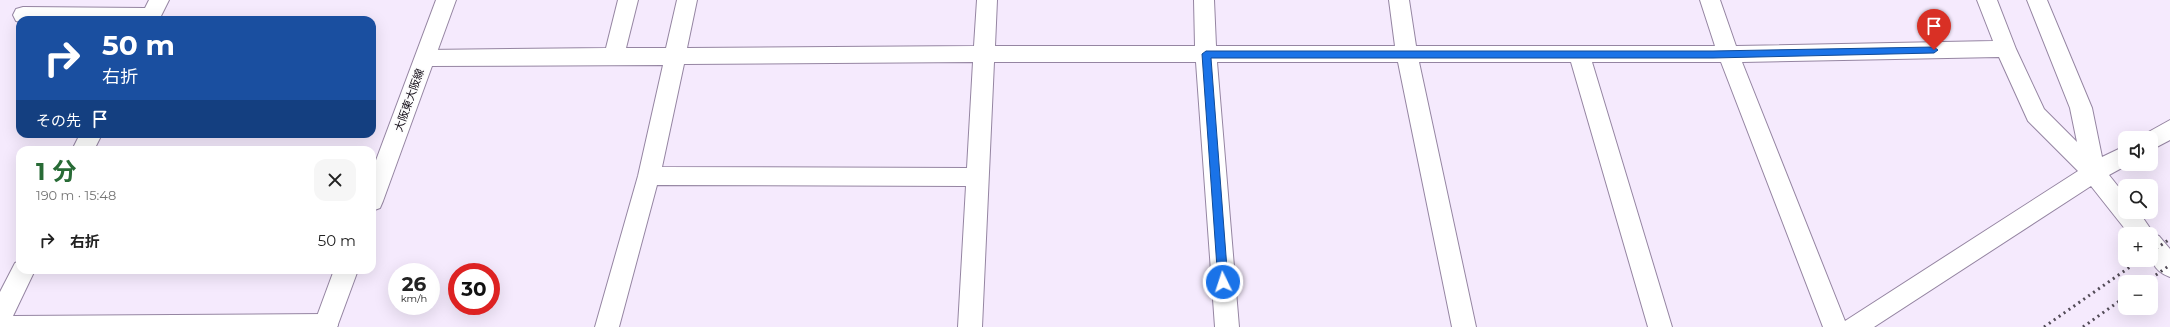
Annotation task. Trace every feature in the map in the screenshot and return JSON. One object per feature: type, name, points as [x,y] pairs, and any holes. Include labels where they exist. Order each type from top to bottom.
[{"type":"street","name":"大阪東大阪線","points":[[376,190],[446,0]]},
{"type":"street","points":[[614,57],[628,0]]},
{"type":"street","points":[[606,327],[649,176],[687,0]]},
{"type":"street","points":[[970,327],[977,177],[988,0]]},
{"type":"street","points":[[1204,0],[1206,54],[1227,327]]},
{"type":"street","points":[[1399,0],[1407,55],[1464,327]]},
{"type":"street","points":[[1710,0],[1728,54],[1835,327]]},
{"type":"street","points":[[1987,0],[2006,49],[2036,116],[2094,173],[2118,203]]},
{"type":"street","points":[[2037,0],[2081,108],[2094,173]]},
{"type":"street","points":[[23,15],[152,12]]},
{"type":"street","points":[[425,58],[984,54],[1579,55],[2006,49]]},
{"type":"street","points":[[1579,55],[1660,327]]},
{"type":"street","points":[[2158,137],[2170,129]]},
{"type":"street","points":[[1854,327],[2118,159]]},
{"type":"street","points":[[649,176],[977,177]]},
{"type":"street","points":[[2131,219],[2137,227]]},
{"type":"street","points":[[2158,252],[2170,267]]},
{"type":"street","points":[[0,317],[21,274]]},
{"type":"street","points":[[0,327],[326,326],[345,274]]},
{"type":"railway","points":[[2158,247],[2170,239]]},
{"type":"railway","points":[[2156,275],[2170,265]]},
{"type":"railway","points":[[2044,327],[2130,267]]},
{"type":"railway","points":[[2083,327],[2118,302]]},
{"type":"route","points":[[1223,282],[1206,54],[1713,54],[1934,50]]}]
